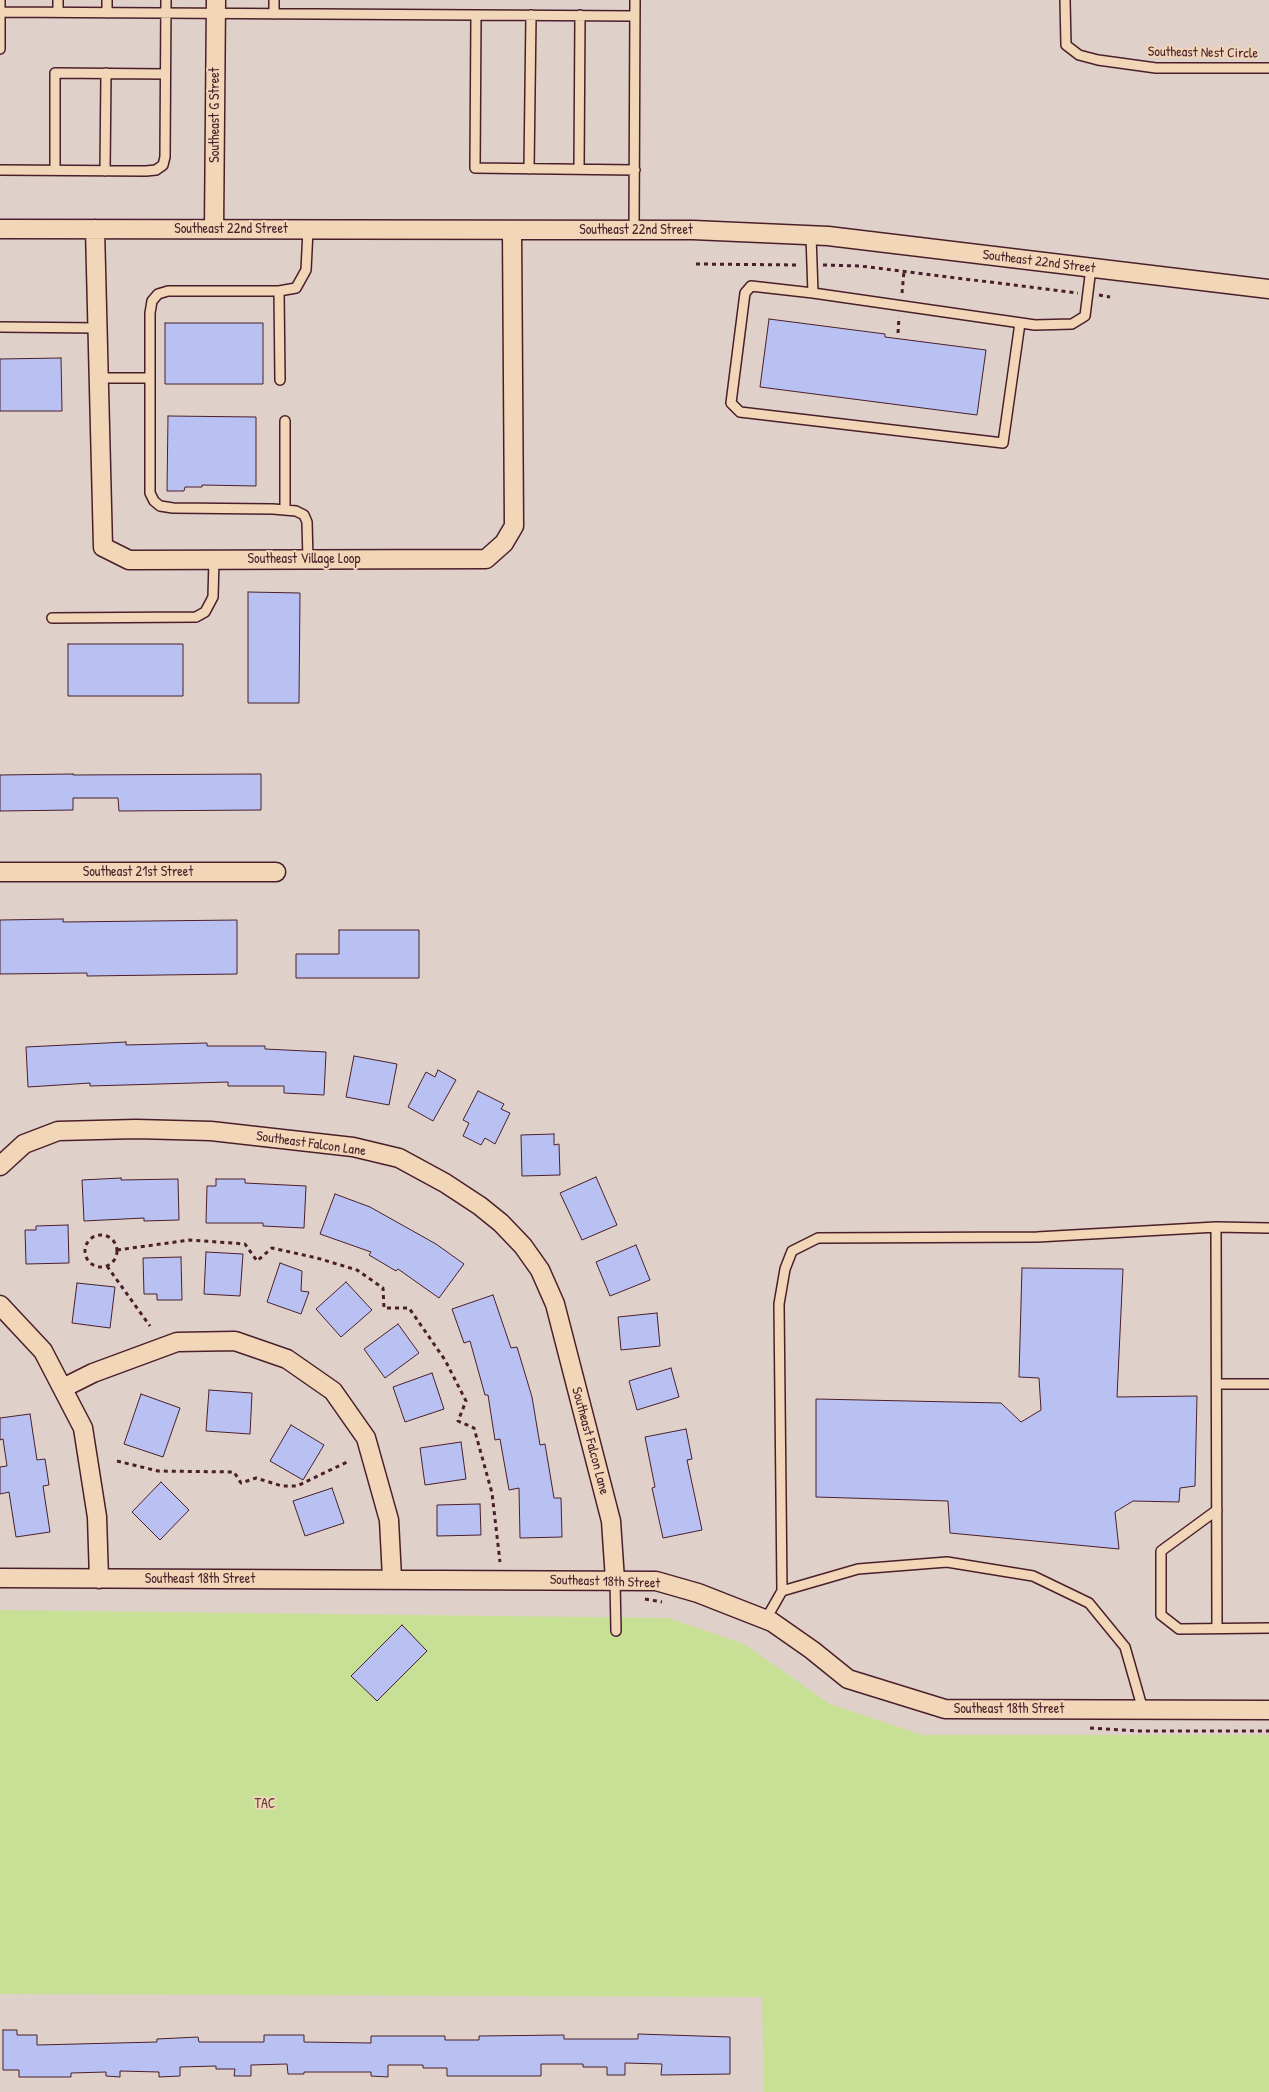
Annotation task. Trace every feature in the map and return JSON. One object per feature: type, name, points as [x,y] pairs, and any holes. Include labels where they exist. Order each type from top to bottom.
[{"type":"street","name":"Southeast G Street","points":[[214,230],[216,7]]},
{"type":"street","name":"Southeast 22nd Street","points":[[0,229],[692,230],[811,236],[1269,289]]},
{"type":"street","name":"Southeast Village Loop","points":[[95,229],[103,547],[129,560],[486,559],[504,543],[514,526],[512,230]]},
{"type":"street","name":"Southeast 21st Street","points":[[0,872],[276,872]]},
{"type":"street","name":"Southeast Falcon Lane","points":[[0,1166],[24,1144],[58,1131],[136,1129],[211,1131],[353,1147],[399,1158],[445,1183],[473,1202],[501,1223],[523,1246],[540,1270],[555,1304],[611,1521],[616,1589]]},
{"type":"street","points":[[0,1305],[43,1351],[83,1428],[97,1517],[99,1579]]},
{"type":"street","points":[[63,1388],[93,1372],[177,1342],[204,1340],[235,1341],[287,1359],[333,1391],[366,1438],[388,1520],[392,1578]]},
{"type":"street","name":"Southeast 18th Street","points":[[0,1578],[392,1578],[616,1589],[656,1581],[698,1592],[772,1622],[812,1650],[848,1679],[945,1709],[1269,1710]]},
{"type":"lane","points":[[0,0],[0,49]]},
{"type":"lane","points":[[58,0],[58,12]]},
{"type":"lane","points":[[107,0],[107,12]]},
{"type":"lane","points":[[0,170],[146,171],[156,170],[163,164],[165,156],[166,0]]},
{"type":"lane","points":[[274,0],[274,14]]},
{"type":"lane","points":[[634,230],[635,0]]},
{"type":"lane","name":"Southeast Nest Circle","points":[[1065,0],[1066,45],[1079,55],[1098,60],[1156,68],[1269,68]]},
{"type":"lane","points":[[0,12],[166,13],[216,7],[274,14],[635,16]]},
{"type":"lane","points":[[476,15],[475,168],[635,170]]},
{"type":"lane","points":[[529,169],[530,15]]},
{"type":"lane","points":[[579,169],[580,15]]},
{"type":"lane","points":[[55,170],[55,73],[165,74]]},
{"type":"lane","points":[[105,171],[106,73]]},
{"type":"lane","points":[[308,230],[306,270],[303,279],[296,288],[279,291],[168,292],[158,294],[152,302],[150,313],[150,493],[154,501],[160,506],[173,508],[285,510],[304,515],[307,522],[308,559]]},
{"type":"lane","points":[[811,236],[813,293]]},
{"type":"lane","points":[[1020,323],[1003,443],[740,412],[731,403],[745,293],[751,286],[813,293],[1034,325],[1072,324],[1085,316],[1091,268]]},
{"type":"lane","points":[[279,291],[280,380]]},
{"type":"lane","points":[[0,327],[98,328]]},
{"type":"lane","points":[[99,378],[150,378]]},
{"type":"lane","points":[[285,421],[285,510]]},
{"type":"lane","points":[[52,618],[196,617],[205,612],[214,597],[214,560]]},
{"type":"lane","points":[[766,1619],[782,1591],[779,1304],[785,1269],[792,1251],[818,1238],[1037,1237],[1216,1227],[1269,1228]]},
{"type":"lane","points":[[1216,1227],[1217,1628]]},
{"type":"lane","points":[[1217,1384],[1269,1384]]},
{"type":"lane","points":[[1217,1510],[1161,1551],[1161,1615],[1179,1629],[1269,1628]]},
{"type":"lane","points":[[782,1591],[858,1569],[947,1562],[1033,1576],[1089,1603],[1125,1647],[1143,1710]]},
{"type":"lane","points":[[616,1589],[616,1631]]},
{"type":"path","points":[[696,264],[860,266],[1110,297]]},
{"type":"path","points":[[105,1236],[114,1241],[117,1250],[115,1260],[107,1266],[100,1267],[90,1263],[86,1253],[87,1244],[95,1237],[105,1236]]},
{"type":"path","points":[[117,1250],[190,1240],[245,1244],[257,1261],[272,1248],[317,1258],[357,1270],[383,1288],[384,1308],[409,1308],[445,1360],[466,1401],[458,1421],[474,1428],[492,1493],[500,1562]]},
{"type":"path","points":[[107,1266],[150,1326]]},
{"type":"path","points":[[117,1461],[158,1472],[234,1472],[242,1484],[256,1478],[282,1486],[297,1486],[347,1462]]},
{"type":"path","points":[[616,1589],[639,1598],[666,1603]]},
{"type":"path","points":[[1081,1728],[1136,1731],[1269,1731]]},
{"type":"green space","name":"TAC","points":[[0,1610],[669,1618],[744,1644],[830,1704],[922,1735],[1269,1735],[1269,2092],[764,2092],[762,1997],[0,1994]]},
{"type":"building","points":[[769,319],[885,334],[885,337],[986,350],[977,415],[760,387]]},
{"type":"building","points":[[165,323],[263,323],[263,384],[165,384]]},
{"type":"building","points":[[61,358],[62,411],[0,411],[0,359]]},
{"type":"building","points":[[168,416],[256,417],[256,486],[202,485],[202,487],[185,487],[184,491],[167,491]]},
{"type":"building","points":[[248,592],[300,593],[299,703],[248,703]]},
{"type":"building","points":[[68,644],[183,644],[183,696],[68,696]]},
{"type":"building","points":[[261,774],[261,810],[119,811],[118,798],[73,798],[73,810],[0,811],[0,775]]},
{"type":"building","points":[[63,919],[63,922],[237,920],[237,974],[87,976],[87,973],[0,974],[0,920]]},
{"type":"building","points":[[339,930],[419,930],[419,978],[296,978],[296,954],[339,954]]},
{"type":"building","points":[[126,1042],[126,1045],[207,1043],[207,1046],[265,1046],[265,1049],[326,1052],[324,1095],[284,1093],[284,1086],[228,1086],[228,1082],[90,1086],[90,1083],[28,1087],[26,1047]]},
{"type":"building","points":[[354,1056],[397,1064],[389,1105],[346,1097]]},
{"type":"building","points":[[438,1070],[456,1080],[433,1121],[408,1107],[426,1072],[435,1077]]},
{"type":"building","points":[[478,1091],[504,1104],[501,1109],[510,1113],[495,1144],[485,1138],[481,1145],[463,1136],[469,1123],[463,1120]]},
{"type":"building","points":[[554,1134],[554,1145],[559,1144],[560,1175],[522,1176],[521,1135]]},
{"type":"building","points":[[596,1177],[617,1225],[582,1240],[560,1193]]},
{"type":"building","points":[[121,1178],[121,1180],[178,1179],[179,1220],[144,1221],[144,1218],[84,1221],[82,1180]]},
{"type":"building","points":[[216,1179],[245,1179],[245,1183],[306,1186],[304,1228],[263,1226],[263,1223],[206,1223],[207,1186],[216,1186]]},
{"type":"building","points":[[335,1194],[370,1207],[436,1244],[464,1264],[439,1298],[398,1269],[396,1271],[369,1255],[371,1252],[320,1234]]},
{"type":"building","points":[[68,1225],[69,1263],[26,1264],[25,1230],[36,1230],[36,1226]]},
{"type":"building","points":[[636,1245],[650,1280],[610,1296],[596,1262]]},
{"type":"building","points":[[206,1252],[243,1254],[240,1296],[204,1294]]},
{"type":"building","points":[[181,1257],[182,1300],[157,1300],[157,1294],[144,1294],[143,1258]]},
{"type":"building","points":[[280,1263],[302,1271],[301,1291],[309,1292],[301,1314],[267,1302]]},
{"type":"building","points":[[1022,1268],[1123,1269],[1117,1397],[1197,1396],[1195,1486],[1180,1488],[1179,1502],[1133,1501],[1115,1512],[1119,1549],[950,1533],[948,1501],[816,1497],[816,1399],[1001,1403],[1021,1422],[1041,1410],[1039,1378],[1019,1377]]},
{"type":"building","points":[[346,1282],[372,1310],[341,1337],[316,1309]]},
{"type":"building","points":[[77,1283],[115,1287],[110,1328],[72,1323]]},
{"type":"building","points":[[493,1295],[511,1348],[517,1347],[532,1397],[540,1445],[545,1444],[554,1498],[561,1498],[562,1537],[520,1538],[519,1488],[509,1490],[500,1439],[495,1440],[488,1395],[485,1395],[470,1341],[464,1343],[452,1309]]},
{"type":"building","points":[[657,1313],[660,1346],[621,1350],[618,1317]]},
{"type":"building","points":[[398,1324],[419,1353],[385,1378],[364,1349]]},
{"type":"building","points":[[671,1368],[679,1397],[637,1410],[629,1381]]},
{"type":"building","points":[[432,1373],[444,1409],[405,1422],[393,1387]]},
{"type":"building","points":[[209,1390],[252,1393],[250,1434],[206,1431]]},
{"type":"building","points":[[141,1394],[180,1408],[163,1457],[124,1444]]},
{"type":"building","points":[[30,1414],[37,1460],[45,1459],[49,1485],[43,1486],[50,1532],[16,1537],[9,1492],[0,1494],[0,1467],[7,1466],[3,1439],[0,1440],[0,1418]]},
{"type":"building","points":[[291,1425],[324,1445],[303,1480],[270,1461]]},
{"type":"building","points":[[686,1429],[692,1459],[687,1460],[702,1530],[663,1538],[652,1488],[655,1487],[645,1437]]},
{"type":"building","points":[[461,1442],[466,1479],[425,1485],[420,1448]]},
{"type":"building","points":[[161,1482],[189,1510],[160,1540],[132,1512]]},
{"type":"building","points":[[332,1488],[344,1523],[305,1536],[293,1501]]},
{"type":"building","points":[[480,1504],[481,1535],[437,1536],[437,1505]]},
{"type":"building","points":[[402,1625],[427,1651],[377,1701],[351,1676]]},
{"type":"building","points":[[3,2030],[17,2030],[17,2035],[37,2035],[37,2045],[157,2042],[157,2039],[198,2037],[199,2042],[264,2042],[264,2035],[304,2035],[304,2042],[371,2043],[371,2036],[445,2036],[445,2040],[479,2040],[479,2036],[564,2035],[564,2039],[638,2039],[638,2034],[730,2037],[730,2074],[661,2075],[662,2064],[625,2063],[625,2075],[607,2075],[607,2067],[583,2067],[583,2064],[541,2064],[541,2076],[447,2076],[447,2068],[423,2068],[423,2065],[388,2065],[388,2077],[371,2076],[371,2072],[304,2072],[304,2074],[288,2074],[287,2064],[251,2065],[251,2076],[234,2076],[235,2069],[216,2069],[216,2066],[180,2067],[180,2076],[159,2077],[159,2072],[120,2071],[120,2077],[106,2076],[106,2072],[71,2073],[71,2077],[19,2077],[19,2070],[3,2070]]}]
